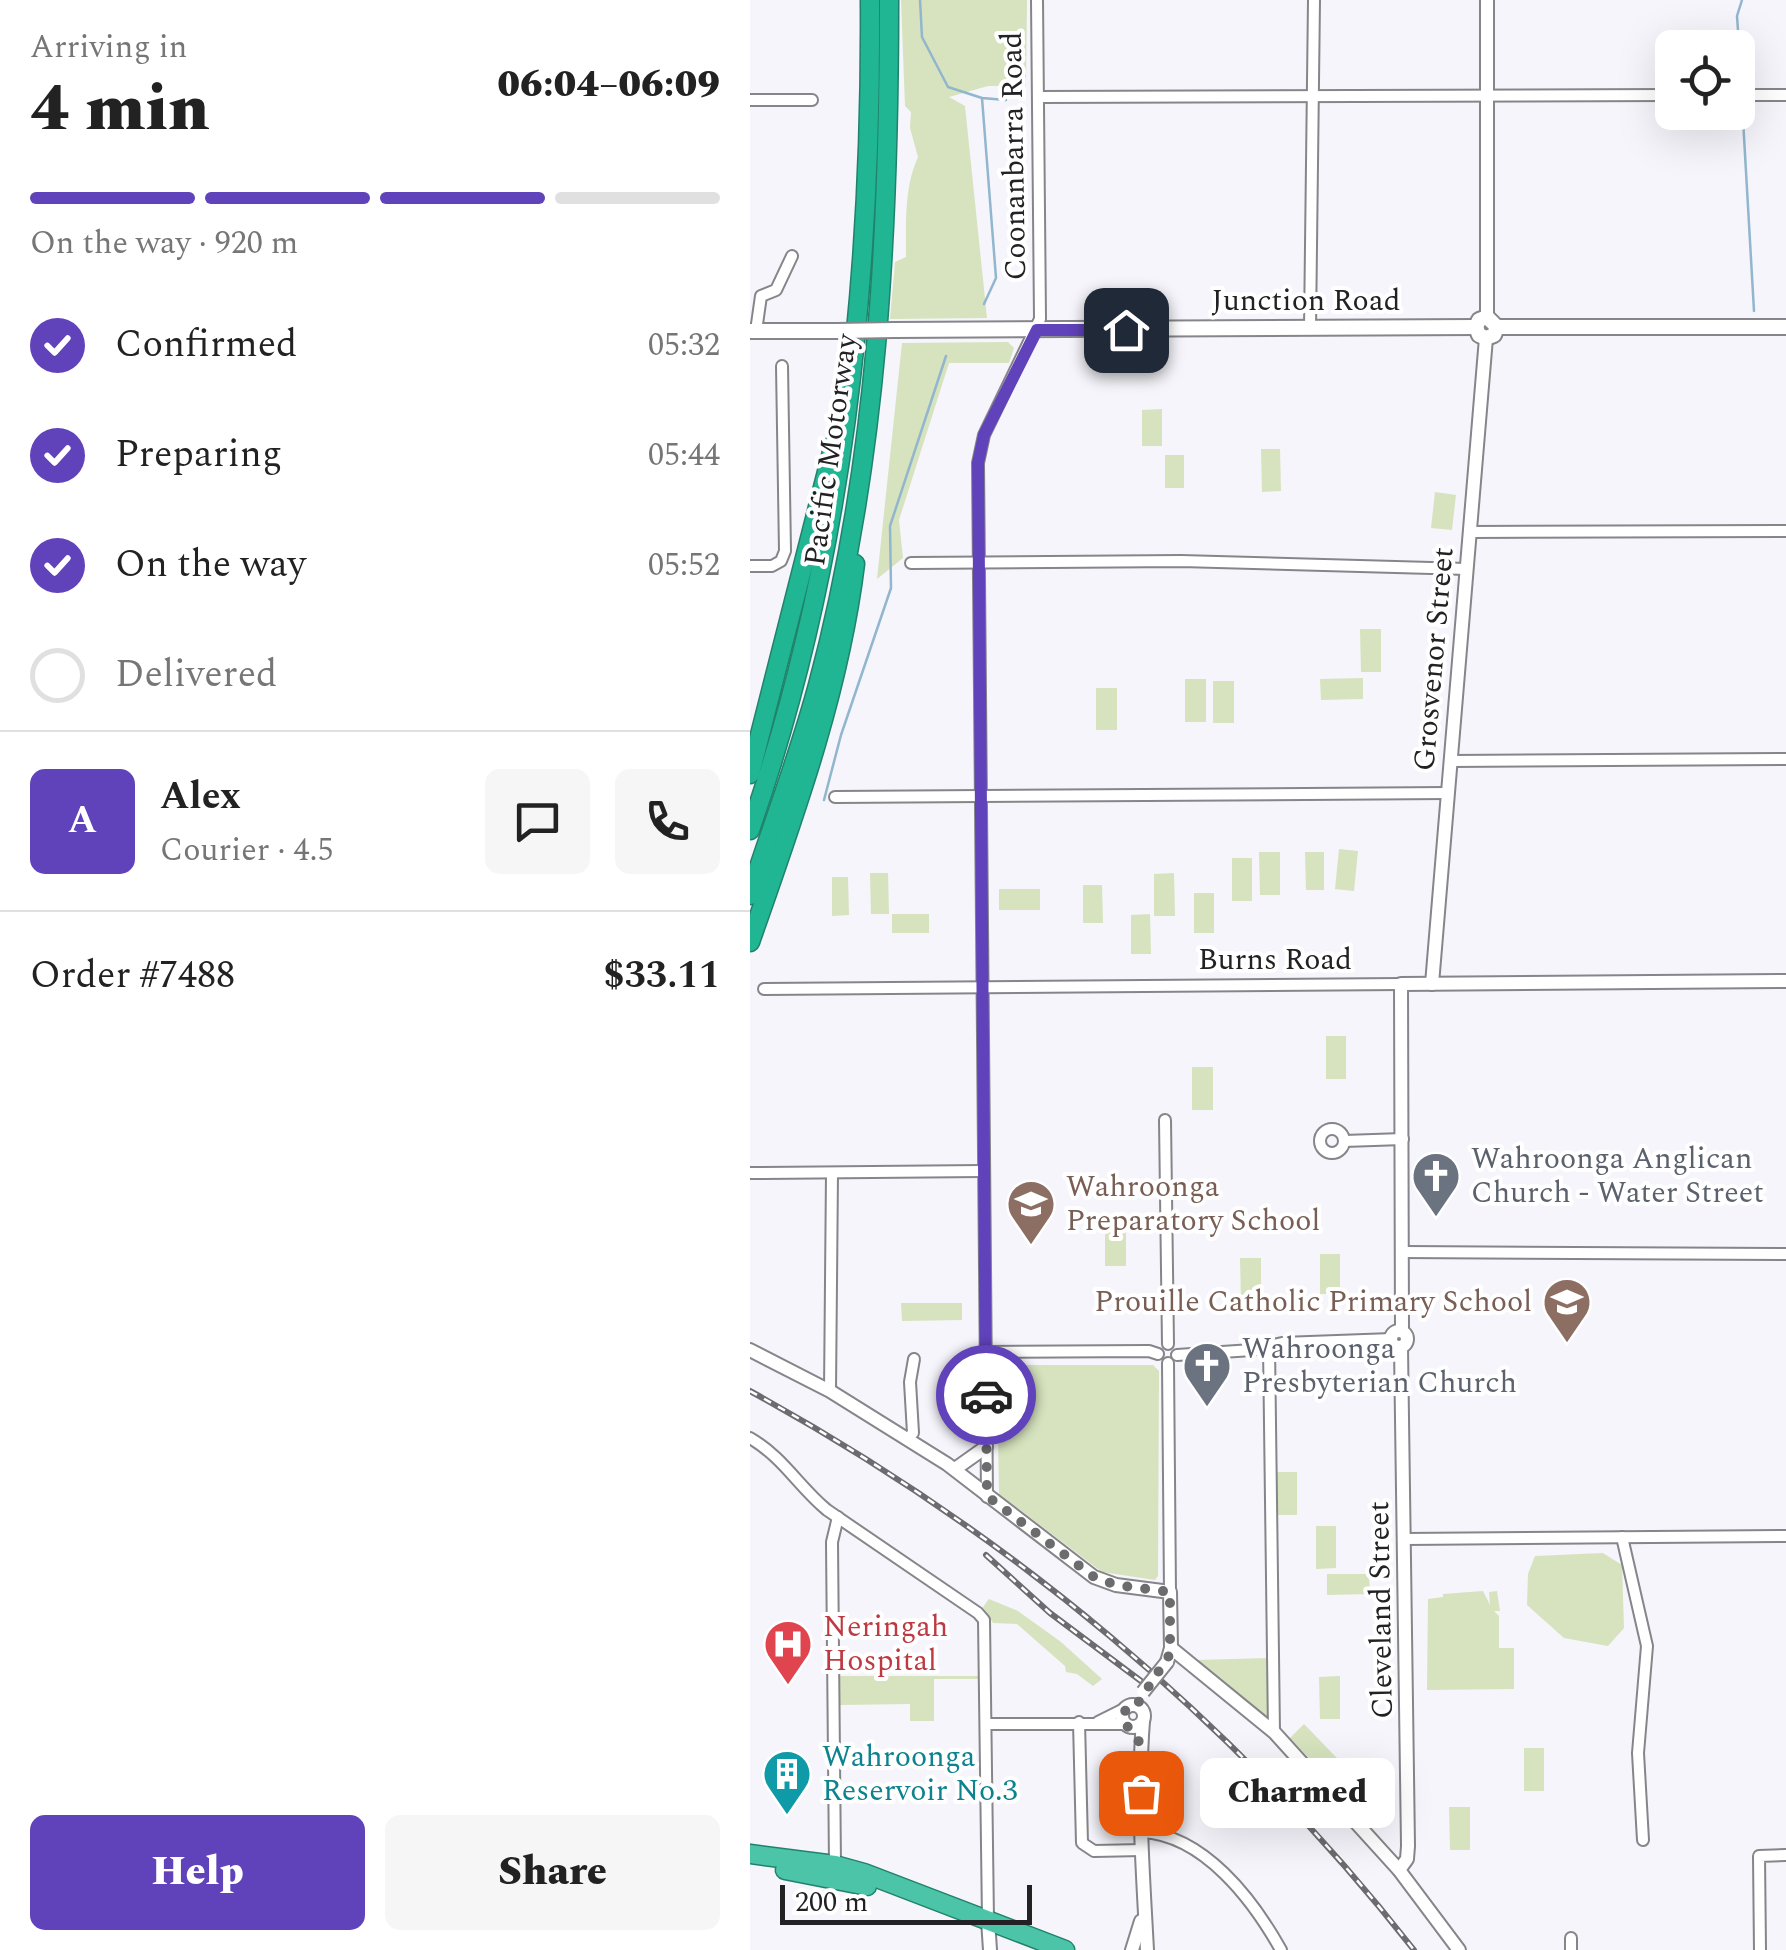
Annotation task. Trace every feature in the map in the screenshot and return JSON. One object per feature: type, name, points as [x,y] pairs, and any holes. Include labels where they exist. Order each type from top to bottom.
[{"type":"highway","name":"Pacific Motorway","points":[[750,830],[797,681],[842,460],[868,200],[870,0]]},
{"type":"highway","name":"Pacific Motorway","points":[[750,895],[818,686],[844,567],[872,398],[886,201],[889,0]]},
{"type":"highway","points":[[750,774],[854,356]]},
{"type":"highway","points":[[750,942],[803,790],[838,658],[857,551],[861,464]]},
{"type":"highway","points":[[750,1854],[834,1864],[989,1935],[1064,1950]]},
{"type":"highway","points":[[750,1866],[862,1884],[1032,1950]]},
{"type":"main road","name":"Junction Road","points":[[753,331],[1786,327]]},
{"type":"street","name":"Coonanbarra Road","points":[[987,1496],[979,796],[980,448],[1037,330],[1041,312],[1037,0]]},
{"type":"street","points":[[1310,328],[1314,0]]},
{"type":"street","name":"Grosvenor Street","points":[[1432,984],[1487,328],[1487,0]]},
{"type":"street","points":[[1038,97],[1655,95]]},
{"type":"street","points":[[1755,95],[1786,95]]},
{"type":"street","points":[[750,100],[812,100]]},
{"type":"street","points":[[753,331],[761,296],[776,290],[792,256]]},
{"type":"street","points":[[750,566],[772,566],[781,561],[784,552],[782,366]]},
{"type":"street","points":[[1470,532],[1786,530]]},
{"type":"street","points":[[910,564],[1182,561],[1467,569]]},
{"type":"street","points":[[1450,761],[1786,759]]},
{"type":"street","points":[[835,797],[1448,793]]},
{"type":"street","name":"Burns Road","points":[[764,989],[1786,980]]},
{"type":"street","name":"Cleveland Street","points":[[1400,1870],[1407,1860],[1408,1846],[1405,1539],[1398,1339],[1403,1252],[1401,984]]},
{"type":"street","points":[[1165,1120],[1168,1344]]},
{"type":"street","points":[[1344,1141],[1403,1139]]},
{"type":"street","points":[[750,1174],[983,1171]]},
{"type":"street","points":[[830,1391],[832,1173]]},
{"type":"street","points":[[1403,1252],[1786,1254]]},
{"type":"street","points":[[1140,1743],[1123,1714],[1144,1692],[1169,1655],[1172,1359],[1174,1346],[1161,1346],[1160,1360],[1172,1359],[1269,1346],[1282,1343],[1398,1339]]},
{"type":"street","points":[[1269,1346],[1274,1732]]},
{"type":"street","points":[[750,1350],[830,1391],[955,1469],[1094,1577],[1116,1585],[1170,1592]]},
{"type":"street","points":[[986,1352],[1158,1354]]},
{"type":"street","points":[[908,1438],[912,1433],[910,1382],[914,1360]]},
{"type":"street","points":[[750,1438],[780,1458],[811,1497],[978,1613],[986,1625],[989,1935]]},
{"type":"street","points":[[955,1469],[986,1447]]},
{"type":"street","points":[[834,1864],[832,1542],[838,1516]]},
{"type":"street","points":[[1405,1539],[1786,1536]]},
{"type":"street","points":[[1622,1537],[1647,1646],[1638,1753],[1643,1840]]},
{"type":"street","points":[[1169,1655],[1274,1732],[1400,1870],[1458,1950]]},
{"type":"street","points":[[1132,1707],[1144,1713],[1140,1743],[1147,1950]]},
{"type":"street","points":[[1098,1722],[1132,1707]]},
{"type":"street","points":[[988,1724],[1098,1722],[1136,1726],[1143,1721]]},
{"type":"street","points":[[1079,1722],[1082,1843],[1094,1852],[1142,1850]]},
{"type":"street","points":[[1142,1832],[1172,1836],[1220,1869],[1250,1898],[1282,1950]]},
{"type":"street","points":[[1760,1950],[1760,1856],[1786,1855]]},
{"type":"street","points":[[1132,1950],[1144,1914]]},
{"type":"green space","points":[[901,0],[1027,0],[1026,86],[988,86],[949,97],[965,106],[987,318],[890,319],[895,262],[906,257],[908,193],[918,157],[910,128],[911,112],[905,106]]},
{"type":"green space","points":[[1008,342],[1014,348],[1009,363],[949,363],[899,520],[903,558],[877,579],[902,343]]},
{"type":"green space","points":[[1162,409],[1162,446],[1142,446],[1142,410]]},
{"type":"green space","points":[[1261,449],[1280,449],[1281,491],[1262,492]]},
{"type":"green space","points":[[1165,455],[1184,455],[1184,488],[1165,488]]},
{"type":"green space","points":[[1435,492],[1456,495],[1452,530],[1431,528]]},
{"type":"green space","points":[[1360,629],[1381,629],[1381,672],[1361,672]]},
{"type":"green space","points":[[1363,678],[1363,699],[1321,700],[1320,679]]},
{"type":"green space","points":[[1185,679],[1206,679],[1206,722],[1185,722]]},
{"type":"green space","points":[[1213,681],[1234,681],[1234,723],[1213,723]]},
{"type":"green space","points":[[1096,688],[1117,688],[1117,730],[1096,730]]},
{"type":"green space","points":[[1339,849],[1358,851],[1354,891],[1335,889]]},
{"type":"green space","points":[[1259,852],[1280,852],[1280,895],[1260,895]]},
{"type":"green space","points":[[1305,852],[1324,852],[1324,890],[1306,890]]},
{"type":"green space","points":[[1232,858],[1252,858],[1252,901],[1232,901]]},
{"type":"green space","points":[[870,873],[888,873],[889,914],[871,914]]},
{"type":"green space","points":[[1174,873],[1175,916],[1154,916],[1154,874]]},
{"type":"green space","points":[[832,877],[848,877],[849,915],[832,916]]},
{"type":"green space","points":[[1083,885],[1102,885],[1103,923],[1083,923]]},
{"type":"green space","points":[[999,889],[1040,889],[1040,910],[999,910]]},
{"type":"green space","points":[[1194,893],[1214,893],[1214,933],[1194,933]]},
{"type":"green space","points":[[892,914],[929,914],[929,933],[892,933]]},
{"type":"green space","points":[[1150,914],[1151,954],[1131,954],[1131,915]]},
{"type":"green space","points":[[1326,1036],[1346,1036],[1346,1079],[1326,1079]]},
{"type":"green space","points":[[1192,1067],[1213,1067],[1213,1110],[1192,1110]]},
{"type":"green space","points":[[1105,1231],[1126,1231],[1126,1266],[1105,1266]]},
{"type":"green space","points":[[1320,1254],[1340,1254],[1340,1294],[1320,1294]]},
{"type":"green space","points":[[1240,1258],[1261,1258],[1261,1301],[1241,1301]]},
{"type":"green space","points":[[901,1303],[962,1303],[962,1320],[902,1321]]},
{"type":"green space","points":[[1004,1365],[1153,1365],[1159,1371],[1155,1580],[1102,1572],[999,1494],[997,1369]]},
{"type":"green space","points":[[1277,1472],[1297,1472],[1297,1515],[1277,1515]]},
{"type":"green space","points":[[1316,1526],[1336,1526],[1336,1568],[1316,1569]]},
{"type":"green space","points":[[1603,1553],[1622,1565],[1624,1628],[1608,1646],[1564,1638],[1527,1605],[1528,1574],[1535,1556]]},
{"type":"green space","points":[[1327,1574],[1369,1574],[1370,1594],[1327,1595]]},
{"type":"green space","points":[[1483,1591],[1490,1605],[1489,1592],[1497,1591],[1500,1611],[1494,1611],[1499,1616],[1499,1648],[1514,1648],[1514,1689],[1427,1690],[1428,1599]]},
{"type":"green space","points":[[989,1599],[1018,1611],[1102,1679],[1093,1686],[1077,1674],[1066,1672],[1065,1666],[1017,1624],[993,1623],[983,1607]]},
{"type":"green space","points":[[1269,1658],[1267,1717],[1196,1661],[1196,1660]]},
{"type":"green space","points":[[840,1676],[980,1679],[934,1679],[934,1721],[910,1721],[910,1704],[840,1705]]},
{"type":"green space","points":[[1340,1676],[1340,1719],[1320,1719],[1319,1677]]},
{"type":"green space","points":[[1304,1724],[1364,1786],[1349,1800],[1290,1738]]},
{"type":"green space","points":[[1524,1748],[1544,1748],[1544,1791],[1524,1791]]},
{"type":"green space","points":[[1449,1807],[1470,1807],[1470,1850],[1450,1850]]},
{"type":"waterway","points":[[920,0],[922,37],[948,87],[982,98],[1006,100]]},
{"type":"waterway","points":[[1738,30],[1742,0]]},
{"type":"waterway","points":[[982,98],[996,278],[984,304]]},
{"type":"waterway","points":[[1744,130],[1754,311]]},
{"type":"waterway","points":[[824,800],[841,735],[891,588],[890,526],[946,356]]},
{"type":"railway","points":[[750,1391],[936,1505],[1110,1637],[1270,1785],[1414,1950]]},
{"type":"railway","points":[[986,1555],[1050,1613],[1145,1684]]},
{"type":"way so far","points":[[986,1395],[987,1496],[1094,1577],[1116,1585],[1170,1592],[1168,1659],[1136,1706],[1128,1707],[1123,1714],[1124,1722],[1140,1743],[1141,1793]]},
{"type":"place","name":"Wahroonga Anglican Church - Water Street","points":[[1436,1218]]},
{"type":"place","name":"Wahroonga Preparatory School","points":[[1031,1246]]},
{"type":"place","name":"Prouille Catholic Primary School","points":[[1567,1344]]},
{"type":"place","name":"Wahroonga Presbyterian Church","points":[[1207,1408]]},
{"type":"place","name":"Neringah Hospital","points":[[788,1686]]},
{"type":"place","name":"Charmed","points":[[1141,1793]]},
{"type":"place","name":"Wahroonga Reservoir No.3","points":[[787,1816]]},
{"type":"route","points":[[986,1395],[978,463],[988,424],[1037,330],[1126,330]]}]
